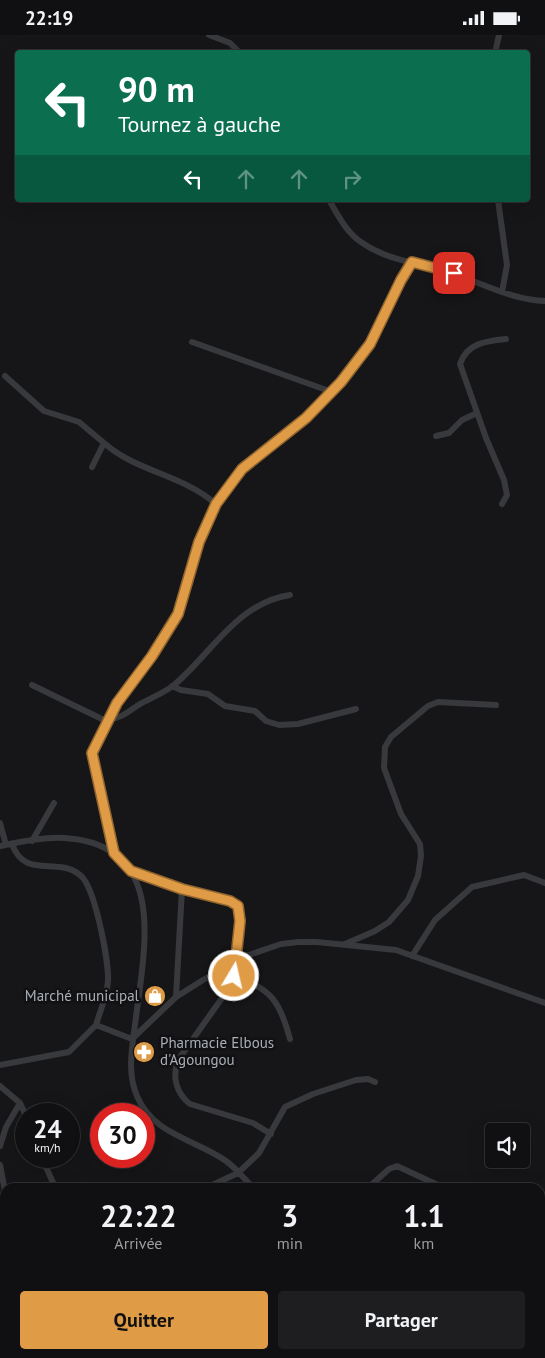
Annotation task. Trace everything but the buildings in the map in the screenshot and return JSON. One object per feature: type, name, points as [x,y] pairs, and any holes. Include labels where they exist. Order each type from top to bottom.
[{"type":"street","points":[[209,35],[217,36],[230,43],[237,50]]},
{"type":"street","points":[[496,50],[499,35]]},
{"type":"street","points":[[330,202],[344,226],[360,242],[394,259],[454,273],[520,298],[545,301]]},
{"type":"street","points":[[498,202],[506,265],[502,292]]},
{"type":"street","points":[[114,853],[92,753],[117,703],[152,656],[178,614],[199,542],[216,504],[242,469],[289,433],[332,392],[370,344],[401,280],[412,262]]},
{"type":"street","points":[[502,504],[507,495],[504,480],[460,364],[470,347],[478,343],[506,339]]},
{"type":"street","points":[[192,342],[332,392]]},
{"type":"street","points":[[5,376],[38,407],[51,415],[64,416],[79,422],[104,443],[140,465],[191,485],[216,504]]},
{"type":"street","points":[[436,436],[449,433],[462,420],[477,413]]},
{"type":"street","points":[[92,467],[104,443]]},
{"type":"street","points":[[32,685],[108,720],[123,716],[172,686],[197,663],[209,647],[244,615],[270,599],[290,595]]},
{"type":"street","points":[[172,686],[182,690],[208,694],[225,706],[255,711],[266,721],[279,725],[298,723],[356,709]]},
{"type":"street","points":[[345,944],[375,931],[389,922],[408,900],[418,876],[421,856],[420,844],[402,814],[384,769],[385,747],[391,737],[428,706],[438,702],[496,705]]},
{"type":"street","points":[[32,841],[54,803]]},
{"type":"street","points":[[0,823],[6,845],[20,859],[28,864],[66,868],[80,874],[86,881],[101,933],[108,971],[106,991],[96,1025],[75,1048],[69,1052],[0,1065]]},
{"type":"street","points":[[6,845],[32,841],[73,839],[99,844],[114,853],[131,871],[142,898],[145,925],[145,941],[132,1039],[132,1081],[137,1096],[146,1112],[162,1128],[214,1154],[249,1183]]},
{"type":"street","points":[[131,871],[182,889],[230,901],[238,906],[240,911],[238,960],[234,976],[227,991],[178,1060],[175,1070],[177,1087],[182,1098],[190,1104],[253,1123],[271,1134]]},
{"type":"street","points":[[412,956],[435,920],[472,887],[524,875],[545,883]]},
{"type":"street","points":[[176,997],[182,889]]},
{"type":"street","points":[[132,1039],[176,997],[238,960],[281,944],[317,942],[365,948],[384,947],[450,967],[545,1003]]},
{"type":"street","points":[[234,976],[271,995],[279,1004],[290,1039]]},
{"type":"street","points":[[96,1025],[132,1039]]},
{"type":"street","points":[[217,1183],[238,1173],[259,1153],[285,1107],[300,1099],[356,1080],[368,1079],[374,1082]]},
{"type":"street","points":[[0,1085],[20,1103]]},
{"type":"street","points":[[0,1146],[6,1127],[15,1112]]},
{"type":"street","points":[[0,1165],[3,1183]]},
{"type":"street","points":[[373,1183],[389,1169],[397,1166],[433,1183]]},
{"type":"street","points":[[46,1168],[53,1183]]},
{"type":"place","name":"Marché municipal","points":[[155,996]]},
{"type":"place","name":"Pharmacie Elbous d'Agoungou","points":[[144,1052]]},
{"type":"route","points":[[234,976],[238,960],[240,921],[238,906],[230,901],[182,889],[131,871],[114,853],[92,753],[94,746],[117,703],[152,656],[178,614],[204,527],[232,480],[258,455],[289,433],[306,418],[359,361],[378,330],[401,280],[412,262],[454,273]]}]
